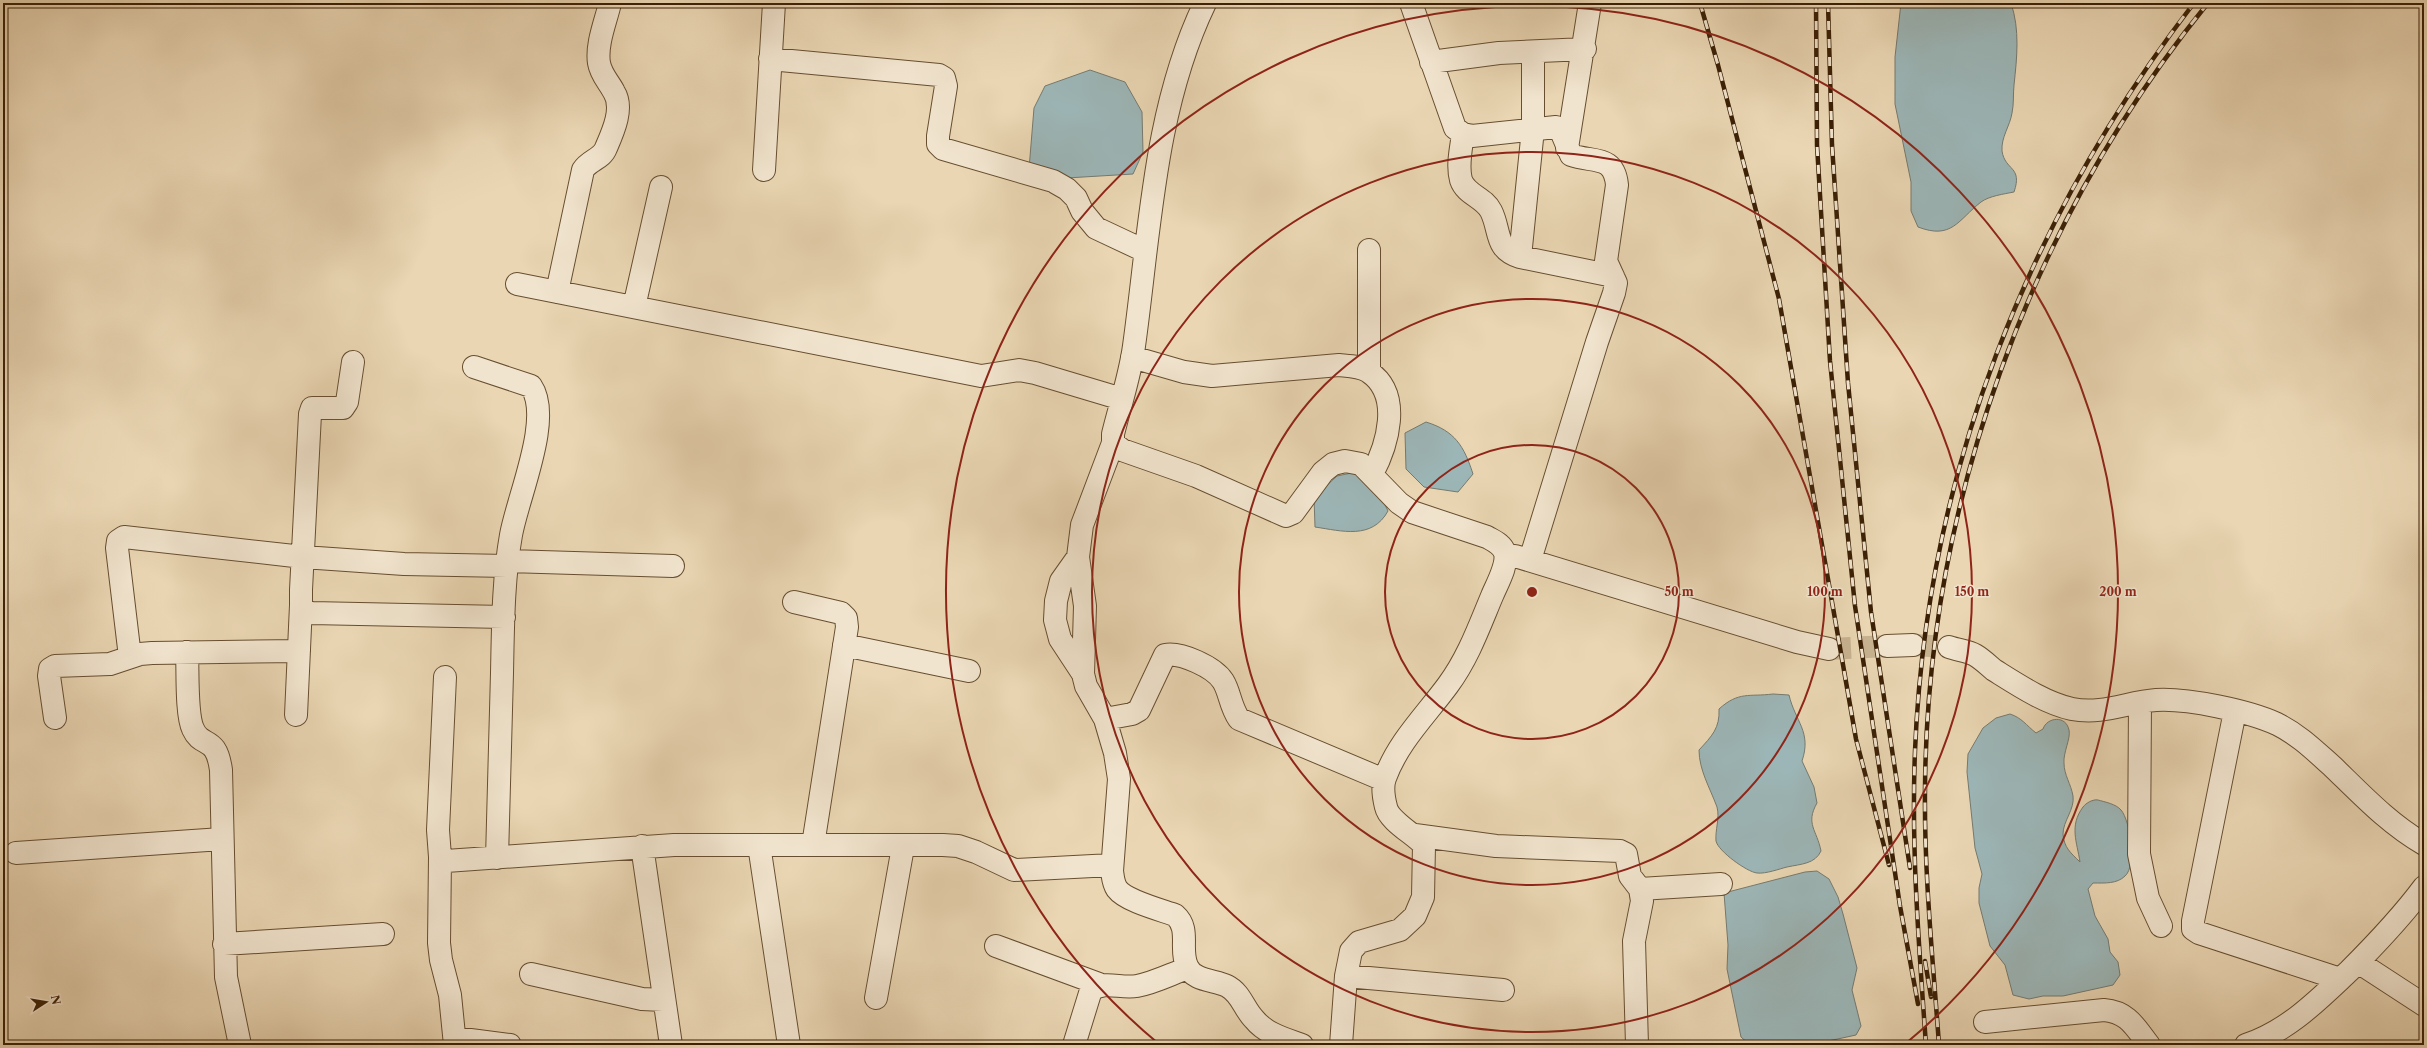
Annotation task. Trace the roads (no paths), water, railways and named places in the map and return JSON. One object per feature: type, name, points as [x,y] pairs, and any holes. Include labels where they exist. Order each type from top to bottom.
[{"type":"street","points":[[557,292],[583,170],[587,163],[600,156],[606,149],[618,114],[618,103],[615,93],[601,72],[598,53],[610,3]]},
{"type":"street","points":[[764,170],[774,3]]},
{"type":"street","points":[[1205,3],[1188,45],[1170,108],[1153,191],[1132,357],[1113,434],[1113,443],[1082,525],[1078,557],[1085,606],[1083,674],[1086,686],[1105,719],[1115,753],[1119,779],[1112,865],[1114,881],[1118,890],[1127,896],[1175,915],[1181,920],[1185,931],[1185,958],[1188,968],[1194,975],[1229,987],[1238,995],[1253,1019],[1262,1028],[1279,1037],[1302,1045]]},
{"type":"street","points":[[1411,3],[1451,121],[1455,128],[1462,134],[1486,135],[1556,127],[1561,131],[1571,155],[1575,157],[1603,161],[1612,167],[1616,175],[1617,185],[1606,261],[1616,283],[1614,293],[1597,342],[1530,560]]},
{"type":"street","points":[[1567,148],[1585,49],[1590,3]]},
{"type":"street","points":[[1431,62],[1499,53],[1585,49]]},
{"type":"street","points":[[1520,257],[1533,129],[1533,52]]},
{"type":"street","points":[[770,59],[939,75],[944,78],[946,86],[938,136],[938,144],[943,149],[1053,181],[1067,189],[1076,198],[1082,211],[1096,228],[1145,251]]},
{"type":"street","points":[[1462,134],[1459,169],[1464,189],[1484,202],[1490,210],[1502,247],[1510,254],[1520,257],[1613,276]]},
{"type":"street","points":[[634,307],[661,187]]},
{"type":"street","points":[[1369,250],[1369,372]]},
{"type":"street","points":[[517,284],[981,376],[1019,370],[1035,373],[1122,399]]},
{"type":"street","points":[[1132,357],[1184,372],[1212,376],[1339,365],[1356,367],[1369,372],[1384,389],[1388,403],[1386,444],[1372,474]]},
{"type":"street","points":[[296,715],[310,414],[312,408],[343,408],[347,402],[353,362]]},
{"type":"street","points":[[474,367],[531,386],[536,393],[539,406],[536,435],[511,534],[507,564],[497,858]]},
{"type":"street","points":[[1113,443],[1122,450],[1196,476],[1286,516],[1293,513],[1323,472],[1333,464],[1345,461],[1361,464],[1399,504],[1412,512],[1487,537],[1498,543],[1505,553],[1797,642],[1829,649]]},
{"type":"street","points":[[130,657],[117,548],[118,541],[124,537],[303,557],[404,564],[673,566]]},
{"type":"street","points":[[1341,1045],[1346,976],[1351,951],[1359,942],[1400,930],[1415,916],[1423,897],[1425,856],[1424,845],[1415,835],[1394,820],[1386,810],[1384,780],[1390,766],[1419,720],[1448,685],[1467,655],[1497,585],[1504,566],[1505,553]]},
{"type":"street","points":[[1078,557],[1061,581],[1056,601],[1056,620],[1060,639],[1083,674]]},
{"type":"street","points":[[794,602],[841,613],[846,618],[847,627],[813,845]]},
{"type":"street","points":[[302,605],[304,610],[310,613],[504,617]]},
{"type":"street","points":[[844,645],[969,672]]},
{"type":"street","points":[[1887,646],[1913,645]]},
{"type":"street","points":[[1949,647],[1975,655],[1994,669],[2051,702],[2073,709],[2109,710],[2156,700],[2184,701],[2235,711],[2275,723],[2296,733],[2406,834],[2424,844]]},
{"type":"street","points":[[55,718],[50,669],[55,666],[110,664],[130,657],[152,653],[299,651]]},
{"type":"street","points":[[187,652],[190,721],[198,737],[212,744],[219,755],[226,977],[240,1045]]},
{"type":"street","points":[[1105,719],[1132,714],[1139,710],[1165,655],[1180,654],[1216,672],[1223,682],[1231,708],[1239,719],[1384,780]]},
{"type":"street","points":[[445,677],[438,830],[440,857],[439,943],[441,960],[450,995],[455,1042],[510,1045]]},
{"type":"street","points":[[2140,703],[2139,854],[2148,898],[2161,926]]},
{"type":"street","points":[[2235,711],[2192,921],[2193,929],[2199,933],[2340,980]]},
{"type":"street","points":[[1415,835],[1496,846],[1620,850],[1626,854],[1630,876],[1640,889],[1642,901],[1634,941],[1638,1045]]},
{"type":"street","points":[[16,853],[222,839]]},
{"type":"street","points":[[759,845],[789,1045]]},
{"type":"street","points":[[642,846],[663,1000],[671,1045]]},
{"type":"street","points":[[440,857],[446,861],[642,846],[958,846],[976,852],[1014,870],[1112,865]]},
{"type":"street","points":[[876,998],[903,847]]},
{"type":"street","points":[[1640,889],[1721,884]]},
{"type":"street","points":[[2246,1045],[2266,1038],[2292,1022],[2340,980],[2401,917],[2424,887]]},
{"type":"street","points":[[224,944],[383,934]]},
{"type":"street","points":[[996,946],[1099,984],[1134,986],[1148,984],[1188,968]]},
{"type":"street","points":[[2358,962],[2424,1005]]},
{"type":"street","points":[[531,974],[642,999],[663,1000]]},
{"type":"street","points":[[1346,976],[1503,990]]},
{"type":"street","points":[[1074,1045],[1091,990],[1099,984]]},
{"type":"street","points":[[1985,1022],[2104,1010],[2118,1011],[2132,1022],[2149,1045]]},
{"type":"water","points":[[1901,3],[2011,3],[2014,13],[2017,33],[2017,54],[2013,106],[2011,118],[2003,141],[2002,151],[2006,162],[2015,173],[2016,184],[2014,192],[1984,200],[1954,226],[1947,230],[1939,231],[1918,227],[1911,211],[1911,182],[1895,104],[1895,57]]},
{"type":"water","points":[[1090,70],[1125,82],[1142,112],[1143,152],[1133,174],[1050,179],[1029,169],[1034,108],[1045,86]]},
{"type":"water","points":[[1426,422],[1444,430],[1451,435],[1466,455],[1473,474],[1458,492],[1424,487],[1406,469],[1405,433]]},
{"type":"water","points":[[1361,471],[1370,474],[1388,511],[1381,520],[1374,526],[1365,530],[1356,531],[1315,527],[1314,497],[1337,476]]},
{"type":"water","points":[[1773,694],[1789,695],[1802,727],[1805,751],[1802,761],[1814,787],[1817,803],[1812,816],[1812,822],[1821,851],[1815,859],[1807,863],[1757,873],[1747,869],[1727,855],[1716,841],[1718,815],[1717,807],[1703,772],[1699,757],[1699,750],[1717,727],[1719,709],[1726,703],[1732,699],[1744,696]]},
{"type":"water","points":[[2010,714],[2021,720],[2036,733],[2043,729],[2048,722],[2052,720],[2061,720],[2067,725],[2069,733],[2064,767],[2072,792],[2073,801],[2063,834],[2066,847],[2080,862],[2075,827],[2079,814],[2084,806],[2092,801],[2098,800],[2116,806],[2124,815],[2131,843],[2131,863],[2129,871],[2122,879],[2110,882],[2093,883],[2088,889],[2095,916],[2108,939],[2110,952],[2118,962],[2120,975],[2113,985],[2063,996],[2043,996],[2029,999],[2013,995],[2005,965],[1990,946],[1979,903],[1979,888],[1982,874],[1975,848],[1967,772],[1968,754],[1983,728],[1996,718]]},
{"type":"water","points":[[1817,871],[1829,879],[1838,897],[1843,914],[1857,968],[1852,990],[1861,1026],[1856,1035],[1810,1045],[1750,1045],[1741,1037],[1727,969],[1728,945],[1724,893],[1805,872]]},
{"type":"tunnel","points":[[1913,645],[1949,647]]},
{"type":"tunnel","points":[[1829,649],[1887,646]]},
{"type":"railway","points":[[1700,3],[1718,65],[1779,299],[1856,739],[1889,865]]},
{"type":"railway","points":[[1816,3],[1817,145],[1830,361],[1855,606],[1900,906],[1918,1004]]},
{"type":"railway","points":[[1828,3],[1832,145],[1848,383],[1871,612],[1910,868]]},
{"type":"railway","points":[[1926,1045],[1918,935],[1915,861],[1915,751],[1923,649],[1940,549],[1964,451],[1996,355],[2035,263],[2082,173],[2135,86],[2194,3]]},
{"type":"railway","points":[[1939,1045],[1929,917],[1925,821],[1930,683],[1945,578],[1968,474],[2000,372],[2040,274],[2089,179],[2145,88],[2208,3]]},
{"type":"railway","points":[[1925,961],[1931,997]]}]
